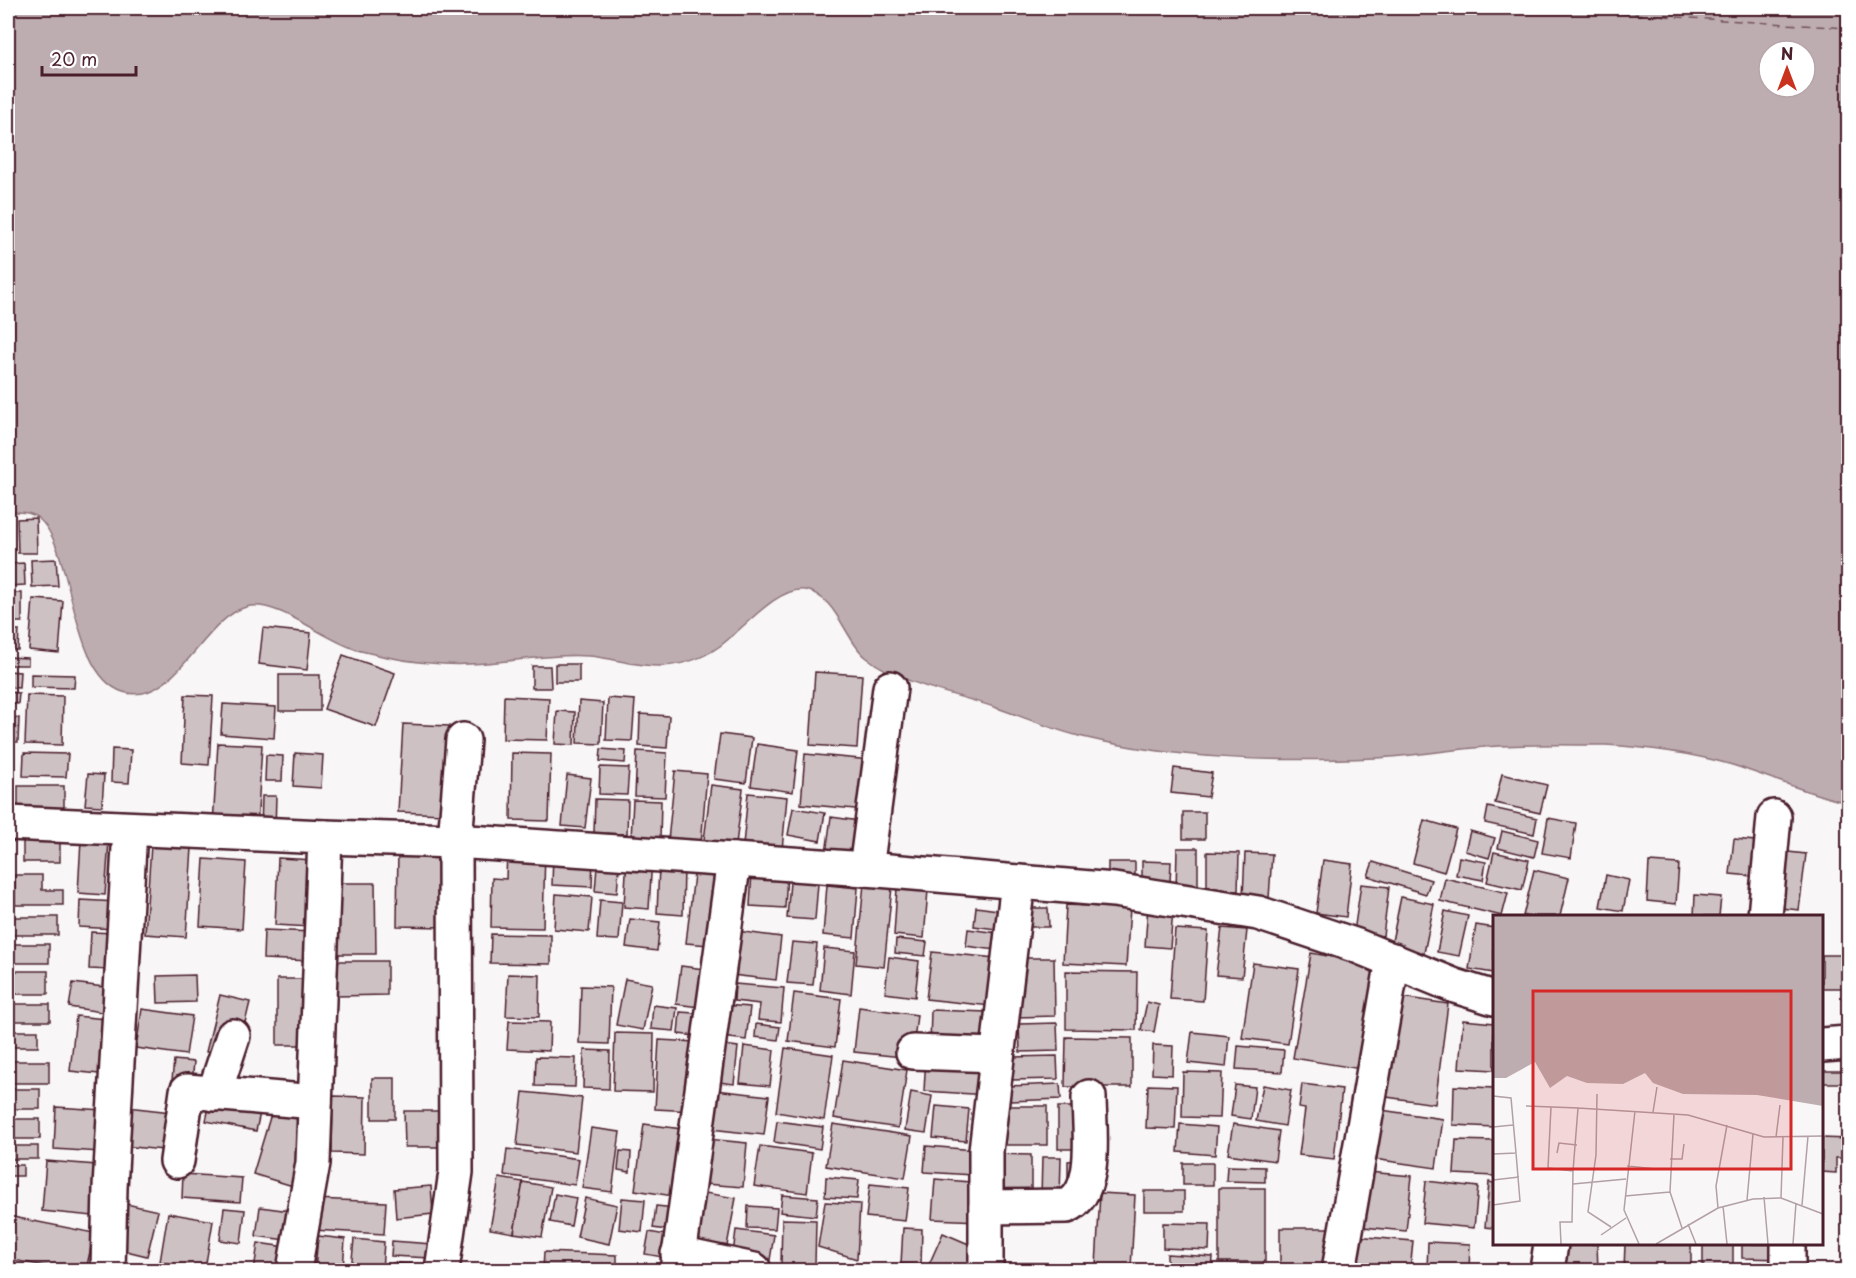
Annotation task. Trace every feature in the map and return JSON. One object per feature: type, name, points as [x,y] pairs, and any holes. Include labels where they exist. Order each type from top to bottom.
[{"type":"street","points":[[866,869],[890,688]]},
{"type":"street","points":[[442,1270],[456,1172],[455,841],[463,740]]},
{"type":"street","points":[[1765,915],[1774,817]]},
{"type":"street","points":[[8,823],[325,837],[416,838],[866,869],[1114,890],[1258,913],[1393,960],[1455,986],[1493,998]]},
{"type":"street","points":[[108,1270],[110,1188],[130,829]]},
{"type":"street","points":[[294,1270],[313,1163],[325,837]]},
{"type":"street","points":[[734,860],[678,1262],[754,1270]]},
{"type":"street","points":[[986,1270],[986,1151],[1018,882]]},
{"type":"street","points":[[1339,1270],[1393,960]]},
{"type":"street","points":[[214,1094],[233,1036]]},
{"type":"street","points":[[1823,1045],[1848,1043]]},
{"type":"street","points":[[913,1052],[996,1055]]},
{"type":"street","points":[[177,1161],[188,1091],[315,1102]]},
{"type":"street","points":[[986,1207],[1067,1206],[1075,1202],[1086,1186],[1089,1163],[1089,1097]]},
{"type":"street","points":[[1547,1270],[1551,1245]]},
{"type":"street","points":[[1788,1245],[1788,1270]]},
{"type":"shaded area","points":[[8,8],[1848,8],[1848,803],[1714,760],[1667,751],[1620,746],[1513,745],[1391,757],[1302,760],[1228,758],[1119,745],[1061,731],[895,675],[867,658],[825,601],[805,590],[795,590],[772,602],[720,646],[699,658],[685,663],[662,666],[589,656],[534,658],[480,664],[412,661],[361,651],[272,609],[259,606],[246,607],[230,615],[173,675],[158,687],[141,693],[123,692],[105,681],[92,661],[82,636],[59,554],[50,533],[38,518],[23,512],[8,512]]},
{"type":"building","points":[[36,518],[37,553],[18,553],[17,519]]},
{"type":"building","points":[[56,559],[58,586],[32,587],[31,560]]},
{"type":"building","points":[[24,563],[25,585],[8,586],[8,564]]},
{"type":"building","points":[[8,593],[22,593],[22,622],[8,622]]},
{"type":"building","points":[[33,599],[63,601],[59,653],[29,650]]},
{"type":"building","points":[[263,628],[311,633],[307,670],[259,664]]},
{"type":"building","points":[[8,630],[19,630],[18,650],[8,650]]},
{"type":"building","points":[[343,655],[395,673],[376,727],[324,709]]},
{"type":"building","points":[[8,657],[28,658],[28,665],[8,665]]},
{"type":"building","points":[[555,664],[579,664],[579,682],[555,682]]},
{"type":"building","points":[[532,666],[550,666],[551,688],[532,688]]},
{"type":"building","points":[[8,671],[20,672],[19,688],[8,687]]},
{"type":"building","points":[[815,672],[862,675],[857,748],[810,745]]},
{"type":"building","points":[[31,674],[75,675],[74,688],[31,687]]},
{"type":"building","points":[[279,675],[320,675],[320,711],[279,711]]},
{"type":"building","points":[[8,692],[19,693],[18,704],[8,703]]},
{"type":"building","points":[[27,695],[63,696],[62,745],[25,744]]},
{"type":"building","points":[[185,695],[213,696],[209,765],[182,763]]},
{"type":"building","points":[[504,696],[549,698],[547,740],[503,739]]},
{"type":"building","points":[[608,698],[635,700],[632,741],[606,740]]},
{"type":"building","points":[[579,701],[603,703],[601,744],[577,743]]},
{"type":"building","points":[[223,704],[276,707],[274,738],[221,734]]},
{"type":"building","points":[[557,711],[575,712],[574,745],[555,744]]},
{"type":"building","points":[[640,714],[669,716],[667,748],[639,746]]},
{"type":"building","points":[[8,718],[19,718],[18,742],[8,742]]},
{"type":"building","points":[[403,724],[449,726],[443,814],[398,812]]},
{"type":"building","points":[[720,734],[752,738],[746,783],[714,779]]},
{"type":"building","points":[[218,743],[262,745],[257,828],[213,824]]},
{"type":"building","points":[[757,744],[798,750],[793,792],[751,786]]},
{"type":"building","points":[[112,749],[131,750],[129,783],[111,782]]},
{"type":"building","points":[[601,749],[626,751],[625,763],[600,761]]},
{"type":"building","points":[[637,751],[667,753],[665,797],[635,796]]},
{"type":"building","points":[[8,752],[13,752],[12,777],[8,777]]},
{"type":"building","points":[[24,753],[68,754],[66,777],[23,776]]},
{"type":"building","points":[[295,753],[323,755],[321,788],[293,786]]},
{"type":"building","points":[[512,753],[551,754],[549,821],[511,820]]},
{"type":"building","points":[[805,754],[871,760],[866,810],[801,804]]},
{"type":"building","points":[[266,755],[283,756],[282,781],[265,781]]},
{"type":"building","points":[[600,767],[629,768],[627,795],[599,794]]},
{"type":"building","points":[[1174,768],[1212,773],[1208,797],[1171,793]]},
{"type":"building","points":[[675,771],[707,774],[701,844],[668,841]]},
{"type":"building","points":[[88,774],[104,775],[102,806],[85,805]]},
{"type":"building","points":[[1502,774],[1547,785],[1540,813],[1495,803]]},
{"type":"building","points":[[567,775],[591,778],[585,828],[562,826]]},
{"type":"building","points":[[711,785],[743,789],[736,844],[704,840]]},
{"type":"building","points":[[18,786],[64,786],[64,812],[18,812]]},
{"type":"building","points":[[748,793],[787,797],[782,850],[743,845]]},
{"type":"building","points":[[262,796],[276,796],[275,830],[261,830]]},
{"type":"building","points":[[595,799],[628,800],[627,834],[594,833]]},
{"type":"building","points":[[633,800],[661,801],[660,840],[631,839]]},
{"type":"building","points":[[1488,807],[1537,818],[1534,834],[1485,823]]},
{"type":"building","points":[[793,808],[825,813],[820,841],[788,835]]},
{"type":"building","points":[[1183,812],[1205,812],[1205,839],[1183,839]]},
{"type":"building","points":[[831,817],[866,822],[860,865],[825,861]]},
{"type":"building","points":[[1548,818],[1576,823],[1571,858],[1542,853]]},
{"type":"building","points":[[1424,820],[1456,829],[1444,872],[1413,863]]},
{"type":"building","points":[[23,828],[60,828],[60,862],[23,862]]},
{"type":"building","points":[[1470,831],[1495,838],[1489,858],[1465,851]]},
{"type":"building","points":[[1502,831],[1538,840],[1534,857],[1498,848]]},
{"type":"building","points":[[1734,839],[1766,842],[1763,877],[1730,874]]},
{"type":"building","points":[[81,840],[109,841],[105,895],[78,893]]},
{"type":"building","points":[[151,845],[192,848],[186,937],[145,934]]},
{"type":"building","points":[[398,847],[443,847],[443,927],[397,926]]},
{"type":"building","points":[[1177,848],[1198,848],[1198,891],[1176,891]]},
{"type":"building","points":[[507,849],[545,850],[543,928],[491,927],[492,878],[506,879]]},
{"type":"building","points":[[1779,851],[1806,854],[1799,910],[1772,907]]},
{"type":"building","points":[[1207,852],[1239,853],[1238,891],[1207,891]]},
{"type":"building","points":[[1494,852],[1529,860],[1522,890],[1487,882]]},
{"type":"building","points":[[1245,853],[1272,854],[1269,898],[1243,896]]},
{"type":"building","points":[[553,854],[593,856],[592,887],[552,885]]},
{"type":"building","points":[[598,854],[620,856],[617,893],[595,891]]},
{"type":"building","points":[[627,856],[652,857],[649,909],[624,907]]},
{"type":"building","points":[[1459,857],[1486,862],[1483,880],[1456,875]]},
{"type":"building","points":[[278,858],[314,860],[311,927],[275,925]]},
{"type":"building","points":[[204,859],[246,862],[242,929],[200,926]]},
{"type":"building","points":[[1323,860],[1352,864],[1346,917],[1316,913]]},
{"type":"building","points":[[1142,861],[1171,862],[1170,882],[1142,882]]},
{"type":"building","points":[[1108,862],[1135,862],[1135,885],[1108,885]]},
{"type":"building","points":[[1373,862],[1431,880],[1426,894],[1368,876]]},
{"type":"building","points":[[1649,862],[1679,864],[1676,904],[1647,901]]},
{"type":"building","points":[[659,866],[684,867],[683,915],[657,913]]},
{"type":"building","points":[[695,866],[728,870],[720,946],[686,943]]},
{"type":"building","points":[[791,870],[819,871],[815,920],[787,918]]},
{"type":"building","points":[[1534,870],[1569,878],[1560,915],[1523,915]]},
{"type":"building","points":[[752,871],[787,873],[785,908],[750,906]]},
{"type":"building","points":[[15,875],[42,875],[42,890],[63,890],[63,905],[15,905]]},
{"type":"building","points":[[1606,875],[1629,880],[1623,911],[1600,907]]},
{"type":"building","points":[[1445,878],[1508,893],[1502,915],[1440,901]]},
{"type":"building","points":[[331,883],[375,883],[376,954],[331,954]]},
{"type":"building","points":[[864,884],[892,887],[884,967],[856,964]]},
{"type":"building","points":[[1361,884],[1389,887],[1383,936],[1354,932]]},
{"type":"building","points":[[827,885],[858,888],[854,938],[823,935]]},
{"type":"building","points":[[897,888],[928,890],[924,938],[894,935]]},
{"type":"building","points":[[556,894],[592,897],[589,932],[554,929]]},
{"type":"building","points":[[1695,895],[1721,897],[1719,915],[1694,915]]},
{"type":"building","points":[[1401,897],[1434,904],[1424,953],[1391,946]]},
{"type":"building","points":[[80,900],[118,902],[116,929],[79,927]]},
{"type":"building","points":[[600,900],[622,902],[619,940],[597,939]]},
{"type":"building","points":[[1066,905],[1130,908],[1126,966],[1063,963]]},
{"type":"building","points":[[1148,906],[1173,908],[1170,948],[1145,946]]},
{"type":"building","points":[[976,907],[1005,911],[1003,930],[974,926]]},
{"type":"building","points":[[1023,908],[1048,908],[1049,927],[1023,927]]},
{"type":"building","points":[[1445,911],[1468,916],[1459,956],[1437,952]]},
{"type":"building","points":[[11,917],[58,917],[58,935],[11,935]]},
{"type":"building","points":[[630,919],[660,922],[657,951],[626,947]]},
{"type":"building","points":[[1476,925],[1493,928],[1493,973],[1469,969]]},
{"type":"building","points":[[1222,928],[1247,930],[1242,977],[1216,975]]},
{"type":"building","points":[[968,929],[1005,934],[1003,951],[966,946]]},
{"type":"building","points":[[1175,929],[1208,931],[1203,1001],[1170,999]]},
{"type":"building","points":[[264,930],[314,932],[313,961],[263,959]]},
{"type":"building","points":[[737,931],[781,937],[776,980],[732,975]]},
{"type":"building","points":[[91,932],[115,933],[113,970],[89,969]]},
{"type":"building","points":[[491,934],[551,935],[551,964],[490,963]]},
{"type":"building","points":[[896,939],[927,942],[925,956],[895,953]]},
{"type":"building","points":[[792,942],[817,944],[813,985],[787,983]]},
{"type":"building","points":[[14,944],[49,944],[49,963],[14,963]]},
{"type":"building","points":[[824,948],[855,951],[851,994],[820,990]]},
{"type":"building","points":[[932,952],[996,958],[991,1006],[926,999]]},
{"type":"building","points":[[1311,953],[1384,966],[1367,1070],[1293,1058]]},
{"type":"building","points":[[1823,955],[1847,955],[1846,988],[1823,988]]},
{"type":"building","points":[[889,957],[919,961],[915,997],[885,993]]},
{"type":"building","points":[[1016,958],[1054,958],[1055,1016],[1017,1017]]},
{"type":"building","points":[[335,961],[387,961],[387,995],[336,996]]},
{"type":"building","points":[[1253,963],[1299,969],[1288,1044],[1242,1038]]},
{"type":"building","points":[[681,966],[712,970],[707,1008],[676,1004]]},
{"type":"building","points":[[10,971],[48,971],[48,994],[10,994]]},
{"type":"building","points":[[1066,971],[1137,972],[1136,1030],[1066,1029]]},
{"type":"building","points":[[508,974],[540,975],[539,1017],[506,1016]]},
{"type":"building","points":[[195,975],[196,1002],[158,1003],[157,976]]},
{"type":"building","points":[[277,979],[312,979],[312,1045],[277,1045]]},
{"type":"building","points":[[625,979],[652,984],[643,1030],[616,1025]]},
{"type":"building","points":[[73,983],[111,988],[108,1013],[69,1007]]},
{"type":"building","points":[[735,984],[784,988],[781,1022],[758,1020],[760,1004],[734,1001]]},
{"type":"building","points":[[581,986],[611,987],[609,1044],[579,1043]]},
{"type":"building","points":[[794,993],[841,999],[835,1047],[788,1041]]},
{"type":"building","points":[[220,995],[250,1002],[236,1060],[206,1052]]},
{"type":"building","points":[[1394,996],[1448,1004],[1435,1104],[1380,1096]]},
{"type":"building","points":[[1147,1002],[1159,1005],[1154,1032],[1141,1030]]},
{"type":"building","points":[[12,1004],[50,1004],[50,1021],[12,1021]]},
{"type":"building","points":[[653,1005],[677,1008],[674,1031],[651,1029]]},
{"type":"building","points":[[725,1005],[750,1007],[746,1040],[722,1037]]},
{"type":"building","points":[[859,1007],[917,1015],[912,1058],[854,1052]]},
{"type":"building","points":[[142,1009],[192,1016],[186,1055],[136,1048]]},
{"type":"building","points":[[931,1010],[987,1012],[986,1049],[930,1046]]},
{"type":"building","points":[[680,1012],[708,1014],[706,1037],[678,1034]]},
{"type":"building","points":[[76,1016],[115,1020],[109,1075],[70,1071]]},
{"type":"building","points":[[1463,1020],[1493,1023],[1493,1070],[1459,1068]]},
{"type":"building","points":[[509,1021],[550,1022],[549,1051],[507,1049]]},
{"type":"building","points":[[1057,1023],[1058,1051],[1020,1052],[1019,1024]]},
{"type":"building","points":[[756,1024],[780,1027],[778,1040],[755,1037]]},
{"type":"building","points":[[11,1031],[38,1031],[38,1047],[11,1047]]},
{"type":"building","points":[[1192,1032],[1229,1036],[1226,1067],[1188,1063]]},
{"type":"building","points":[[615,1033],[654,1034],[653,1092],[613,1091]]},
{"type":"building","points":[[1066,1037],[1132,1038],[1132,1087],[1065,1087]]},
{"type":"building","points":[[659,1040],[696,1042],[693,1111],[655,1109]]},
{"type":"building","points":[[709,1043],[738,1047],[734,1084],[704,1080]]},
{"type":"building","points":[[1153,1045],[1173,1046],[1172,1075],[1152,1074]]},
{"type":"building","points":[[744,1046],[774,1050],[770,1086],[740,1083]]},
{"type":"building","points":[[1238,1046],[1284,1050],[1282,1072],[1236,1069]]},
{"type":"building","points":[[785,1048],[833,1055],[824,1120],[776,1112]]},
{"type":"building","points":[[584,1050],[610,1051],[609,1089],[583,1088]]},
{"type":"building","points":[[926,1056],[990,1060],[988,1095],[924,1091]]},
{"type":"building","points":[[1057,1056],[1058,1079],[1007,1080],[1006,1057]]},
{"type":"building","points":[[536,1057],[576,1058],[575,1087],[535,1086]]},
{"type":"building","points":[[174,1060],[194,1062],[191,1092],[171,1090]]},
{"type":"building","points":[[843,1060],[907,1070],[898,1128],[834,1118]]},
{"type":"building","points":[[8,1061],[49,1061],[49,1083],[8,1083]]},
{"type":"building","points":[[1823,1071],[1848,1071],[1848,1083],[1823,1083]]},
{"type":"building","points":[[1183,1072],[1222,1073],[1220,1118],[1182,1117]]},
{"type":"building","points":[[372,1078],[395,1078],[395,1119],[372,1119]]},
{"type":"building","points":[[1060,1084],[1061,1099],[1010,1101],[1008,1086]]},
{"type":"building","points":[[1302,1084],[1342,1089],[1334,1159],[1299,1155],[1305,1109],[1299,1108]]},
{"type":"building","points":[[1148,1085],[1177,1086],[1175,1129],[1146,1128]]},
{"type":"building","points":[[1235,1085],[1255,1087],[1251,1119],[1231,1116]]},
{"type":"building","points":[[1263,1085],[1291,1090],[1285,1126],[1256,1121]]},
{"type":"building","points":[[1454,1086],[1493,1088],[1493,1127],[1453,1125]]},
{"type":"building","points":[[8,1089],[40,1089],[40,1109],[8,1109]]},
{"type":"building","points":[[706,1089],[769,1096],[764,1135],[702,1128]]},
{"type":"building","points":[[523,1092],[582,1098],[576,1152],[517,1145]]},
{"type":"building","points":[[911,1092],[932,1096],[926,1133],[905,1130]]},
{"type":"building","points":[[333,1096],[365,1097],[364,1154],[332,1153]]},
{"type":"building","points":[[211,1098],[261,1108],[256,1131],[206,1121]]},
{"type":"building","points":[[274,1104],[314,1116],[293,1186],[253,1174]]},
{"type":"building","points":[[936,1106],[969,1109],[966,1141],[933,1138]]},
{"type":"building","points":[[1004,1106],[1047,1106],[1047,1145],[1004,1145]]},
{"type":"building","points":[[56,1107],[103,1110],[101,1152],[54,1149]]},
{"type":"building","points":[[127,1107],[189,1114],[184,1152],[123,1146]]},
{"type":"building","points":[[1058,1107],[1081,1107],[1081,1149],[1058,1149]]},
{"type":"building","points":[[1374,1109],[1443,1119],[1436,1168],[1367,1158]]},
{"type":"building","points":[[404,1111],[448,1111],[449,1147],[405,1147]]},
{"type":"building","points":[[8,1119],[40,1119],[40,1139],[8,1139]]},
{"type":"building","points":[[777,1121],[823,1127],[820,1149],[774,1142]]},
{"type":"building","points":[[644,1124],[682,1129],[673,1196],[635,1190]]},
{"type":"building","points":[[833,1124],[912,1136],[905,1178],[826,1166]]},
{"type":"building","points":[[1180,1124],[1217,1127],[1215,1155],[1178,1152]]},
{"type":"building","points":[[1233,1124],[1279,1131],[1275,1161],[1228,1154]]},
{"type":"building","points":[[591,1128],[620,1132],[612,1192],[582,1188]]},
{"type":"building","points":[[697,1138],[747,1143],[743,1187],[693,1183]]},
{"type":"building","points":[[1823,1138],[1847,1139],[1846,1158],[1836,1158],[1836,1173],[1823,1172]]},
{"type":"building","points":[[1456,1140],[1493,1141],[1493,1176],[1454,1174]]},
{"type":"building","points":[[8,1146],[38,1146],[38,1159],[8,1159]]},
{"type":"building","points":[[760,1146],[812,1153],[807,1193],[754,1186]]},
{"type":"building","points":[[926,1146],[975,1150],[973,1175],[924,1172]]},
{"type":"building","points":[[507,1149],[579,1159],[575,1185],[504,1175]]},
{"type":"building","points":[[620,1151],[631,1152],[630,1172],[618,1170]]},
{"type":"building","points":[[993,1154],[1031,1155],[1031,1194],[993,1194]]},
{"type":"building","points":[[1042,1157],[1061,1157],[1060,1199],[1041,1198]]},
{"type":"building","points":[[1081,1160],[1068,1190],[1068,1161]]},
{"type":"building","points":[[46,1161],[97,1165],[93,1216],[42,1211]]},
{"type":"building","points":[[1183,1163],[1213,1163],[1213,1185],[1183,1185]]},
{"type":"building","points":[[8,1165],[23,1165],[23,1176],[8,1176]]},
{"type":"building","points":[[1227,1166],[1265,1167],[1265,1182],[1226,1181]]},
{"type":"building","points":[[1368,1172],[1412,1176],[1406,1231],[1363,1227]]},
{"type":"building","points":[[183,1174],[242,1178],[240,1202],[182,1198]]},
{"type":"building","points":[[826,1177],[859,1180],[857,1199],[825,1197]]},
{"type":"building","points":[[499,1178],[523,1182],[514,1233],[490,1229]]},
{"type":"building","points":[[935,1179],[982,1183],[980,1221],[932,1219]]},
{"type":"building","points":[[1426,1181],[1478,1187],[1474,1228],[1422,1223]]},
{"type":"building","points":[[523,1182],[551,1187],[542,1237],[514,1233]]},
{"type":"building","points":[[1489,1182],[1493,1183],[1493,1228],[1485,1227]]},
{"type":"building","points":[[870,1184],[909,1188],[905,1221],[866,1217]]},
{"type":"building","points":[[431,1186],[433,1214],[396,1218],[394,1189]]},
{"type":"building","points":[[1219,1188],[1265,1188],[1265,1262],[1219,1262]]},
{"type":"building","points":[[1144,1191],[1184,1191],[1184,1211],[1144,1211]]},
{"type":"building","points":[[699,1192],[736,1198],[727,1246],[691,1240]]},
{"type":"building","points":[[1100,1193],[1135,1195],[1131,1268],[1096,1266]]},
{"type":"building","points":[[555,1194],[576,1198],[571,1226],[550,1222]]},
{"type":"building","points":[[782,1195],[818,1198],[816,1216],[780,1212]]},
{"type":"building","points":[[585,1198],[617,1205],[609,1244],[577,1237]]},
{"type":"building","points":[[622,1198],[645,1200],[642,1232],[619,1229]]},
{"type":"building","points":[[314,1199],[386,1202],[384,1234],[313,1230]]},
{"type":"building","points":[[113,1201],[158,1211],[147,1256],[102,1245]]},
{"type":"building","points":[[825,1202],[860,1204],[857,1259],[818,1247]]},
{"type":"building","points":[[656,1206],[684,1209],[681,1232],[653,1228]]},
{"type":"building","points":[[748,1206],[777,1208],[775,1229],[747,1228]]},
{"type":"building","points":[[260,1207],[305,1213],[301,1242],[256,1236]]},
{"type":"building","points":[[224,1208],[245,1210],[241,1243],[220,1240]]},
{"type":"building","points":[[168,1213],[213,1221],[205,1269],[160,1262]]},
{"type":"building","points":[[8,1216],[94,1233],[86,1270],[65,1270],[8,1259]]},
{"type":"building","points":[[782,1219],[816,1220],[815,1265],[781,1265]]},
{"type":"building","points":[[1163,1223],[1210,1224],[1209,1250],[1163,1248]]},
{"type":"building","points":[[903,1228],[922,1229],[921,1265],[901,1264]]},
{"type":"building","points":[[1280,1228],[1328,1228],[1328,1270],[1280,1270]]},
{"type":"building","points":[[736,1230],[774,1235],[770,1260],[733,1254]]},
{"type":"building","points":[[649,1232],[677,1237],[674,1259],[645,1254]]},
{"type":"building","points":[[943,1233],[985,1251],[977,1270],[927,1269]]},
{"type":"building","points":[[318,1236],[345,1239],[343,1270],[315,1270]]},
{"type":"building","points":[[1355,1236],[1413,1241],[1410,1270],[1352,1270]]},
{"type":"building","points":[[354,1239],[384,1242],[382,1270],[351,1270]]},
{"type":"building","points":[[392,1241],[432,1244],[431,1258],[391,1256]]},
{"type":"building","points":[[1428,1242],[1470,1244],[1469,1270],[1427,1270]]},
{"type":"building","points":[[258,1243],[299,1249],[296,1270],[254,1270]]},
{"type":"building","points":[[1564,1245],[1597,1245],[1598,1270],[1564,1270]]},
{"type":"building","points":[[1625,1245],[1691,1245],[1691,1270],[1624,1270]]},
{"type":"building","points":[[1703,1245],[1733,1245],[1733,1270],[1703,1270]]},
{"type":"building","points":[[1742,1245],[1785,1245],[1785,1259],[1742,1258]]},
{"type":"building","points":[[544,1252],[617,1255],[617,1270],[543,1270]]},
{"type":"building","points":[[1167,1254],[1213,1257],[1212,1270],[1167,1270]]},
{"type":"building","points":[[393,1263],[439,1266],[439,1270],[392,1270]]},
{"type":"building","points":[[1018,1263],[1067,1263],[1067,1270],[1018,1270]]},
{"type":"ferry route","points":[[1537,8],[1848,28]]}]
